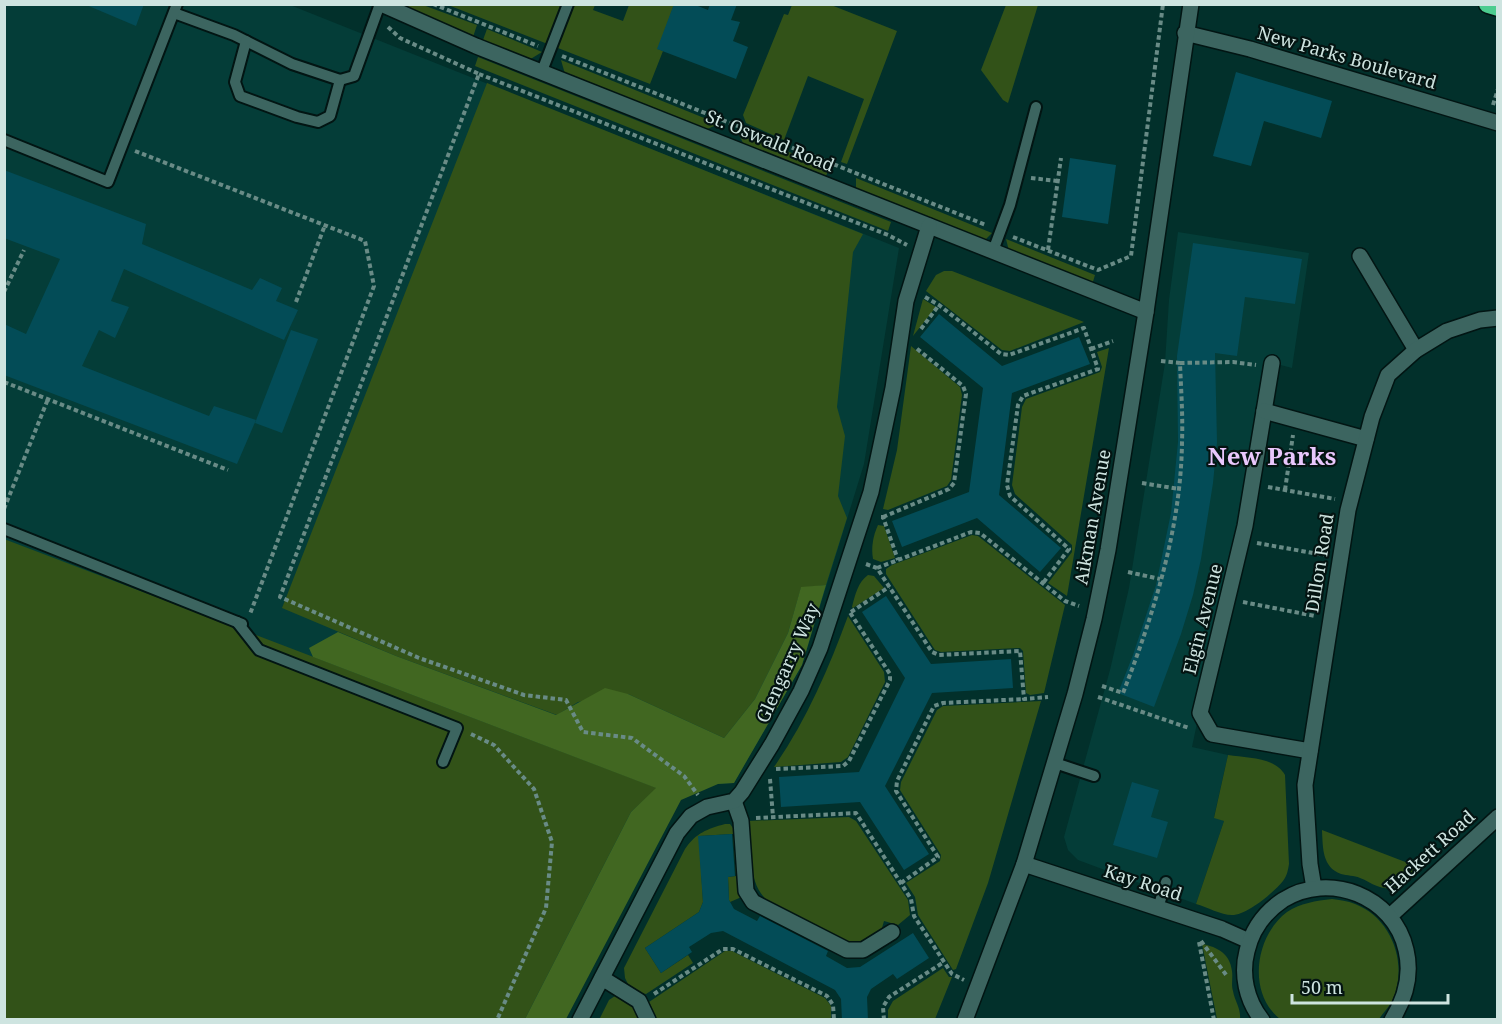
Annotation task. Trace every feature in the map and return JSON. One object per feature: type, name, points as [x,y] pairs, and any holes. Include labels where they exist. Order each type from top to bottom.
[{"type":"highway","points":[[1488,4],[1497,8]]},
{"type":"street","name":"Aikman Avenue","points":[[965,1020],[1024,864],[1055,763],[1096,610],[1108,550],[1146,312],[1191,4]]},
{"type":"street","name":"St. Oswald Road","points":[[379,8],[1146,312]]},
{"type":"street","name":"New Parks Boulevard","points":[[1185,33],[1251,49],[1497,123]]},
{"type":"street","name":"Glengarry Way","points":[[734,801],[772,744],[801,692],[820,648],[851,559],[872,492],[906,302],[929,226]]},
{"type":"street","points":[[1360,256],[1416,350]]},
{"type":"street","name":"Dillon Road","points":[[1314,888],[1310,864],[1305,785],[1350,501],[1371,417],[1388,375],[1416,350],[1447,331],[1480,320],[1497,318]]},
{"type":"street","name":"Elgin Avenue","points":[[1208,728],[1200,713],[1242,540],[1272,365]]},
{"type":"street","points":[[1264,411],[1366,439]]},
{"type":"street","points":[[1208,728],[1212,734],[1310,751]]},
{"type":"street","points":[[580,1020],[677,833],[691,816],[707,807],[734,801],[741,821],[746,891],[753,902],[847,950],[863,950],[892,932]]},
{"type":"street","name":"Hackett Road","points":[[1390,916],[1497,817]]},
{"type":"street","name":"Kay Road","points":[[1024,864],[1222,929],[1249,941]]},
{"type":"street","points":[[1262,1020],[1249,996],[1245,959],[1249,941],[1259,921],[1274,905],[1293,894],[1314,888],[1335,887],[1356,892],[1374,902],[1390,916],[1400,932],[1407,950],[1407,988],[1392,1020]]},
{"type":"street","points":[[602,978],[632,995],[640,1003],[648,1020]]},
{"type":"lane","points":[[542,71],[568,4]]},
{"type":"lane","points":[[4,140],[108,182],[175,9],[292,64],[340,80],[354,76],[379,8]]},
{"type":"lane","points":[[246,41],[235,82],[240,96],[297,117],[318,122],[330,116],[340,80]]},
{"type":"lane","points":[[993,251],[1018,176],[1036,107]]},
{"type":"lane","points":[[4,529],[241,624],[259,650],[457,728],[443,762]]},
{"type":"lane","points":[[1055,763],[1094,776]]},
{"type":"lane","points":[[1158,908],[1166,882]]},
{"type":"path","points":[[433,4],[1098,270],[1131,256],[1163,4]]},
{"type":"path","points":[[379,8],[400,38],[479,74],[888,235],[921,254]]},
{"type":"path","points":[[479,74],[280,597],[430,661],[524,694],[566,700],[583,732],[632,738],[684,776],[707,807]]},
{"type":"path","points":[[122,146],[365,241],[374,286],[241,624]]},
{"type":"path","points":[[1048,250],[1061,158]]},
{"type":"path","points":[[1018,176],[1058,181]]},
{"type":"path","points":[[296,302],[325,225]]},
{"type":"path","points":[[4,292],[24,250]]},
{"type":"path","points":[[919,293],[939,305],[1001,354],[1009,355],[1084,328],[1098,369],[1023,396],[1018,405],[1007,485],[1010,496],[1069,549],[1043,583]]},
{"type":"path","points":[[917,333],[939,305]]},
{"type":"path","points":[[1091,349],[1113,341]]},
{"type":"path","points":[[876,516],[883,518],[949,489],[954,483],[966,394],[963,386],[910,343]]},
{"type":"path","points":[[1161,361],[1272,365]]},
{"type":"path","points":[[1102,686],[1123,693],[1147,628],[1168,551],[1179,489],[1182,442],[1180,363]]},
{"type":"path","points":[[4,382],[228,470]]},
{"type":"path","points":[[4,509],[48,399]]},
{"type":"path","points":[[1284,490],[1296,420]]},
{"type":"path","points":[[1142,483],[1179,489]]},
{"type":"path","points":[[1252,484],[1350,501]]},
{"type":"path","points":[[883,518],[898,560]]},
{"type":"path","points":[[877,568],[971,532],[980,533],[1065,601],[1096,610]]},
{"type":"path","points":[[1242,540],[1340,558]]},
{"type":"path","points":[[851,559],[877,568],[932,652],[939,655],[1020,651],[1024,699]]},
{"type":"path","points":[[1128,572],[1160,579]]},
{"type":"path","points":[[850,613],[889,587]]},
{"type":"path","points":[[1227,599],[1330,619]]},
{"type":"path","points":[[773,817],[769,769],[843,766],[849,761],[890,680],[890,674],[847,608]]},
{"type":"path","points":[[901,883],[938,857],[896,791],[897,781],[934,706],[943,703],[1048,697]]},
{"type":"path","points":[[1098,697],[1200,732],[1208,728]]},
{"type":"path","points":[[457,728],[494,745],[534,789],[552,842],[546,908],[497,1020]]},
{"type":"path","points":[[741,821],[856,813],[911,899],[914,916],[952,974],[978,986]]},
{"type":"path","points":[[1214,1020],[1198,938],[1236,987],[1247,988]]},
{"type":"path","points":[[640,1003],[723,949],[733,949],[827,996],[833,1005],[834,1020]]},
{"type":"path","points":[[884,1020],[883,1007],[889,997],[944,962]]},
{"type":"shaded area","points":[[5,5],[290,5],[899,248],[864,464],[802,665],[734,783],[657,788],[525,1019],[5,1020]]},
{"type":"shaded area","points":[[1178,232],[1309,253],[1292,368],[1273,363],[1192,747],[1228,755],[1214,817],[1224,821],[1196,904],[1078,860],[1068,850],[1064,837],[1110,670],[1129,588],[1165,363],[1169,300]]},
{"type":"green space","points":[[394,5],[423,5],[477,25],[473,37]]},
{"type":"green space","points":[[448,5],[595,5],[593,10],[623,21],[629,5],[674,5],[658,49],[663,51],[650,84]]},
{"type":"green space","points":[[792,5],[831,5],[897,31],[847,164],[841,162],[864,99],[808,76],[784,140],[746,123],[743,115],[784,14],[788,15]]},
{"type":"green space","points":[[1006,5],[1038,5],[1008,103],[1003,100],[981,70]]},
{"type":"green space","points":[[487,29],[542,52],[529,60],[483,40]]},
{"type":"green space","points":[[478,57],[891,222],[888,231],[475,66]]},
{"type":"green space","points":[[561,60],[719,124],[705,130],[565,74]]},
{"type":"green space","points":[[487,83],[863,234],[853,252],[837,407],[845,436],[838,496],[847,518],[826,585],[801,588],[788,633],[755,699],[724,738],[628,694],[578,702],[557,715],[396,656],[282,608]]},
{"type":"green space","points":[[737,131],[829,168],[825,179],[745,147]]},
{"type":"green space","points":[[856,178],[992,233],[984,241],[856,191]]},
{"type":"green space","points":[[1006,239],[1095,275],[1092,285],[1009,251]]},
{"type":"green space","points":[[944,271],[952,271],[1084,322],[1010,351],[1002,350],[926,291],[936,275]]},
{"type":"green space","points":[[923,299],[936,307],[913,336]]},
{"type":"green space","points":[[911,346],[960,387],[962,395],[951,480],[947,486],[888,510],[883,509],[897,450]]},
{"type":"green space","points":[[1109,348],[1067,596],[1048,583],[1072,552],[1072,545],[1015,494],[1012,485],[1022,407],[1026,399],[1100,372],[1102,367],[1097,352]]},
{"type":"green space","points":[[878,525],[884,526],[895,558],[881,562],[873,559],[872,555]]},
{"type":"green space","points":[[972,535],[978,536],[1065,605],[1044,693],[1030,695],[1026,693],[1023,651],[1020,648],[941,652],[935,650],[886,574],[886,569],[892,565]]},
{"type":"green space","points":[[4,539],[657,788],[631,812],[525,1019],[5,1019]]},
{"type":"green space","points":[[868,575],[874,576],[884,588],[853,608],[857,589]]},
{"type":"green space","points":[[826,585],[802,665],[734,783],[718,784],[681,800],[566,1019],[525,1019],[631,812],[656,788],[313,657],[309,648],[338,632],[556,715],[605,688],[628,694],[724,738],[755,699],[788,633],[801,587]]},
{"type":"green space","points":[[848,616],[884,672],[885,682],[848,757],[841,762],[774,767],[816,694]]},
{"type":"green space","points":[[1041,701],[988,883],[956,969],[953,970],[918,915],[915,897],[906,883],[940,861],[941,855],[900,790],[901,782],[937,710],[943,706]]},
{"type":"green space","points":[[1228,755],[1268,762],[1275,765],[1285,775],[1289,864],[1284,879],[1273,891],[1259,903],[1232,915],[1196,904],[1224,821],[1214,818]]},
{"type":"green space","points":[[849,817],[856,821],[908,900],[910,915],[898,925],[884,921],[880,935],[863,946],[849,945],[768,901],[756,885],[751,864],[748,821]]},
{"type":"green space","points":[[730,824],[736,832],[744,896],[730,902],[729,900],[728,877],[736,876],[733,834],[699,836],[703,902],[699,912],[645,948],[661,973],[688,955],[693,963],[646,994],[641,993],[628,984],[624,968],[685,849],[702,832]]},
{"type":"green space","points":[[1322,830],[1421,868],[1401,884],[1390,888],[1341,874],[1330,867],[1327,862],[1323,850]]},
{"type":"green space","points":[[1332,899],[1352,903],[1368,911],[1387,931],[1398,958],[1399,973],[1392,1001],[1379,1019],[1280,1019],[1270,1008],[1263,995],[1259,980],[1262,950],[1268,935],[1276,922],[1297,906]]},
{"type":"green space","points":[[1202,944],[1218,949],[1229,960],[1232,971],[1232,989],[1240,1012],[1240,1019],[1217,1019]]},
{"type":"green space","points":[[725,951],[732,951],[825,998],[831,1006],[831,1019],[657,1019],[649,1002]]},
{"type":"green space","points":[[943,968],[949,977],[952,977],[935,1019],[888,1019],[888,1010],[893,1001]]},
{"type":"green space","points":[[615,996],[628,1001],[641,1020],[599,1020],[609,1000]]},
{"type":"building","points":[[84,4],[144,4],[136,26]]},
{"type":"building","points":[[674,4],[693,4],[708,10],[710,4],[737,4],[731,20],[740,22],[733,41],[748,47],[736,79],[657,49]]},
{"type":"building","points":[[1236,72],[1332,101],[1321,138],[1264,121],[1251,166],[1213,156]]},
{"type":"building","points":[[1070,158],[1116,165],[1108,224],[1062,217]]},
{"type":"building","points":[[4,170],[146,224],[142,244],[252,290],[260,278],[282,288],[276,301],[298,310],[284,340],[124,269],[111,301],[129,307],[115,338],[99,330],[82,366],[209,416],[214,406],[256,420],[237,464],[4,375],[4,324],[26,334],[60,259],[4,238]]},
{"type":"building","points":[[1193,243],[1302,259],[1295,304],[1245,297],[1237,356],[1215,353],[1217,442],[1201,559],[1181,634],[1154,707],[1118,693],[1156,585],[1171,513],[1178,442],[1177,356]]},
{"type":"building","points":[[939,314],[1002,366],[1079,337],[1090,364],[1012,393],[999,495],[1061,548],[1040,572],[977,518],[902,547],[892,521],[969,492],[983,388],[920,337]]},
{"type":"building","points":[[291,330],[318,339],[282,433],[255,423]]},
{"type":"building","points":[[886,596],[931,664],[1011,659],[1013,688],[932,693],[885,786],[929,854],[904,870],[860,802],[781,807],[779,777],[859,772],[905,678],[862,612]]},
{"type":"building","points":[[1132,782],[1159,790],[1151,817],[1168,822],[1157,858],[1113,845]]},
{"type":"building","points":[[732,834],[735,876],[728,877],[729,900],[734,909],[757,921],[760,916],[828,951],[826,956],[847,968],[860,967],[913,933],[929,958],[897,979],[893,974],[871,989],[867,997],[868,1020],[842,1020],[841,999],[835,990],[723,931],[711,933],[689,947],[692,952],[661,973],[645,948],[699,912],[703,902],[698,836]]},
{"type":"district","name":"New Parks","points":[[1272,457]]}]
